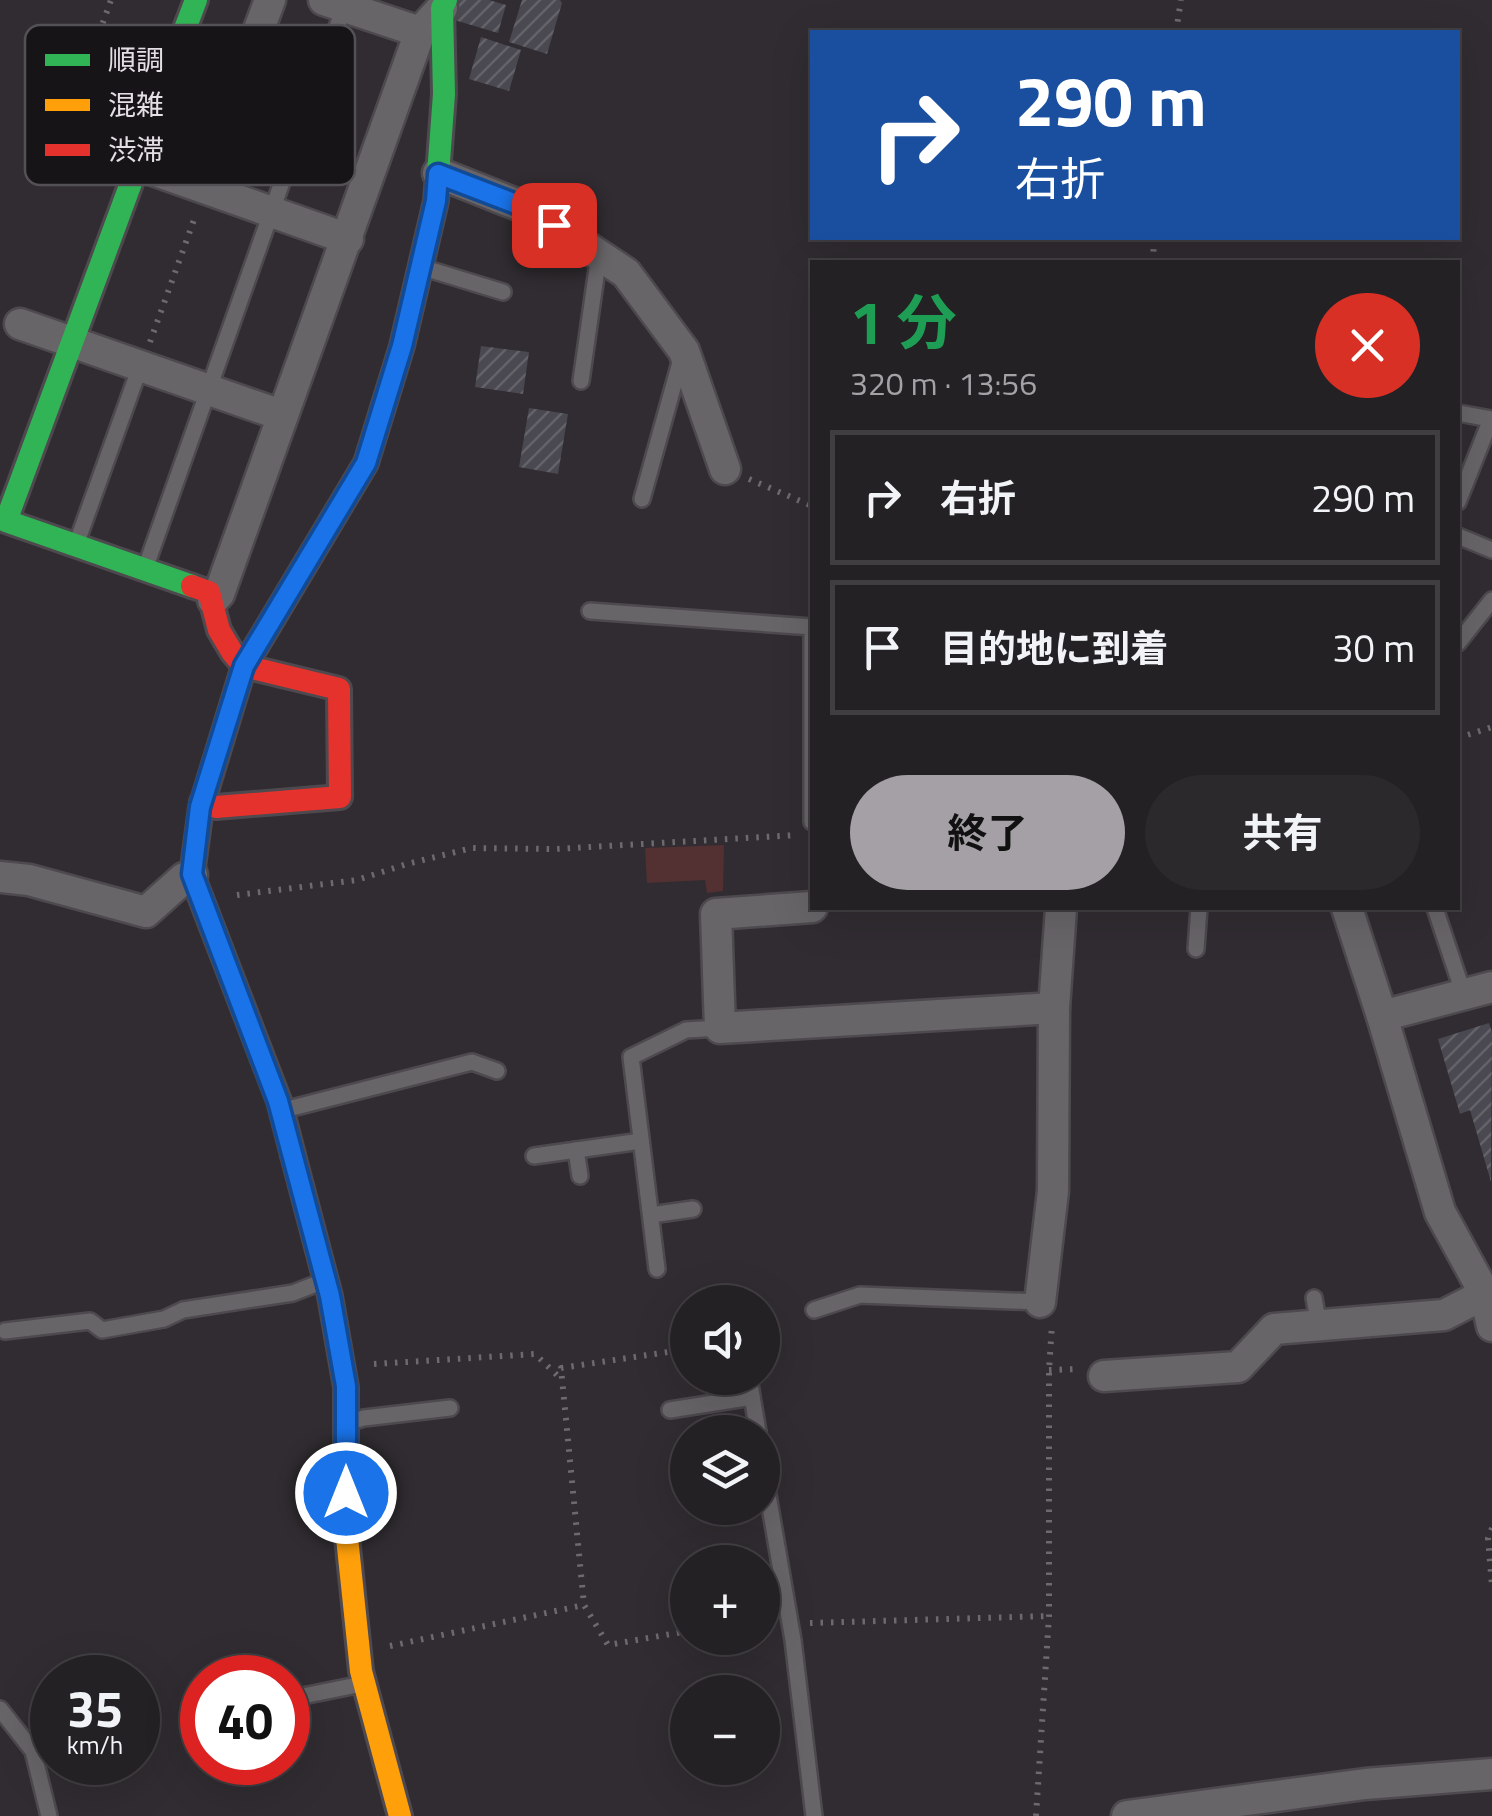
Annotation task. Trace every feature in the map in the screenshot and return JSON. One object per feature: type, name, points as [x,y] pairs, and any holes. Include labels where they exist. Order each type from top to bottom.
[{"type":"street","points":[[186,25],[196,0]]},
{"type":"street","points":[[261,25],[270,0]]},
{"type":"street","points":[[334,4],[420,32]]},
{"type":"street","points":[[214,600],[420,32],[444,4]]},
{"type":"street","points":[[400,1816],[359,1652],[346,1528],[346,1386],[326,1280],[281,1111],[196,887],[202,802],[244,666],[366,463],[402,346],[436,201],[444,94],[444,4]]},
{"type":"street","points":[[438,174],[532,210],[626,273],[684,351],[726,469]]},
{"type":"street","points":[[130,185],[3,520],[209,592],[214,600],[216,623],[244,666],[338,690],[340,797],[216,806],[202,802]]},
{"type":"street","points":[[197,185],[348,238]]},
{"type":"street","points":[[10,320],[281,415]]},
{"type":"street","points":[[0,877],[28,880],[146,912],[184,878],[196,887]]},
{"type":"street","points":[[810,907],[716,914],[720,1028],[1054,1008]]},
{"type":"street","points":[[1040,1302],[1053,1191],[1054,1008],[1061,910]]},
{"type":"street","points":[[1348,910],[1440,1212],[1485,1294],[1492,1326]]},
{"type":"street","points":[[1382,1016],[1478,991]]},
{"type":"street","points":[[1104,1376],[1238,1367],[1274,1329],[1317,1312],[1444,1315],[1485,1294]]},
{"type":"street","points":[[1127,1816],[1365,1784],[1492,1774]]},
{"type":"lane","points":[[145,570],[279,185]]},
{"type":"lane","points":[[582,381],[599,255]]},
{"type":"lane","points":[[419,267],[503,292]]},
{"type":"lane","points":[[642,499],[684,351]]},
{"type":"lane","points":[[75,546],[140,367]]},
{"type":"lane","points":[[1460,413],[1491,419],[1460,497]]},
{"type":"lane","points":[[1460,537],[1492,550]]},
{"type":"lane","points":[[1460,640],[1492,600]]},
{"type":"lane","points":[[590,611],[810,627]]},
{"type":"lane","points":[[1196,949],[1198,910]]},
{"type":"lane","points":[[1436,910],[1478,991]]},
{"type":"lane","points":[[657,1269],[631,1057],[686,1030],[720,1028]]},
{"type":"lane","points":[[281,1111],[472,1062],[497,1071]]},
{"type":"lane","points":[[534,1156],[641,1141]]},
{"type":"lane","points":[[576,1150],[580,1176]]},
{"type":"lane","points":[[651,1215],[692,1209]]},
{"type":"lane","points":[[920,1297],[921,1278]]},
{"type":"lane","points":[[5,1331],[90,1321],[102,1330],[164,1319],[183,1310],[293,1293],[326,1280]]},
{"type":"lane","points":[[814,1310],[860,1295],[1040,1302]]},
{"type":"lane","points":[[670,1410],[752,1397],[755,1415]]},
{"type":"lane","points":[[346,1423],[450,1408]]},
{"type":"lane","points":[[773,1525],[814,1816]]},
{"type":"lane","points":[[310,1694],[364,1683]]},
{"type":"lane","points":[[0,1709],[33,1751],[49,1816]]},
{"type":"path","points":[[101,25],[110,0]]},
{"type":"path","points":[[1176,30],[1182,0]]},
{"type":"path","points":[[140,367],[203,187]]},
{"type":"path","points":[[726,469],[810,505]]},
{"type":"path","points":[[1460,737],[1492,727]]},
{"type":"path","points":[[196,887],[357,880],[472,848],[555,849],[809,835],[810,831]]},
{"type":"path","points":[[1036,1816],[1049,1616],[1052,1326],[1040,1302]]},
{"type":"path","points":[[670,1352],[562,1368],[584,1605],[608,1645],[670,1633]]},
{"type":"path","points":[[342,1366],[536,1354],[562,1380]]},
{"type":"path","points":[[1492,1528],[1488,1538],[1492,1586]]},
{"type":"path","points":[[359,1652],[584,1605]]},
{"type":"path","points":[[790,1624],[1049,1616]]},
{"type":"shaded area","points":[[724,845],[723,891],[707,893],[705,880],[647,883],[645,848]]},
{"type":"building","points":[[457,0],[489,0],[506,5],[498,33],[451,19]]},
{"type":"building","points":[[522,0],[562,3],[547,54],[509,42]]},
{"type":"building","points":[[481,37],[521,50],[509,91],[469,79]]},
{"type":"building","points":[[481,346],[529,352],[523,394],[475,387]]},
{"type":"building","points":[[529,408],[568,414],[558,474],[519,467]]},
{"type":"building","points":[[1489,1023],[1491,1182],[1470,1110],[1460,1114],[1438,1039]]},
{"type":"traffic: fast","points":[[186,25],[196,0]]},
{"type":"traffic: fast","points":[[257,645],[366,463],[402,346],[436,201],[444,94],[442,8],[446,0]]},
{"type":"traffic: fast","points":[[130,185],[6,521],[192,586]]},
{"type":"traffic: slow","points":[[293,1155],[330,1296],[346,1387],[346,1528],[361,1671],[400,1816]]},
{"type":"traffic: jam","points":[[192,586],[209,592],[219,630],[244,666],[339,689],[340,797],[216,807],[202,802]]},
{"type":"traffic: jam","points":[[257,645],[244,666],[201,807],[192,875],[279,1101],[293,1155]]},
{"type":"route","points":[[346,1493],[346,1386],[330,1296],[278,1101],[192,874],[200,807],[244,666],[366,463],[402,346],[436,201],[438,174],[532,210],[554,225]]}]
